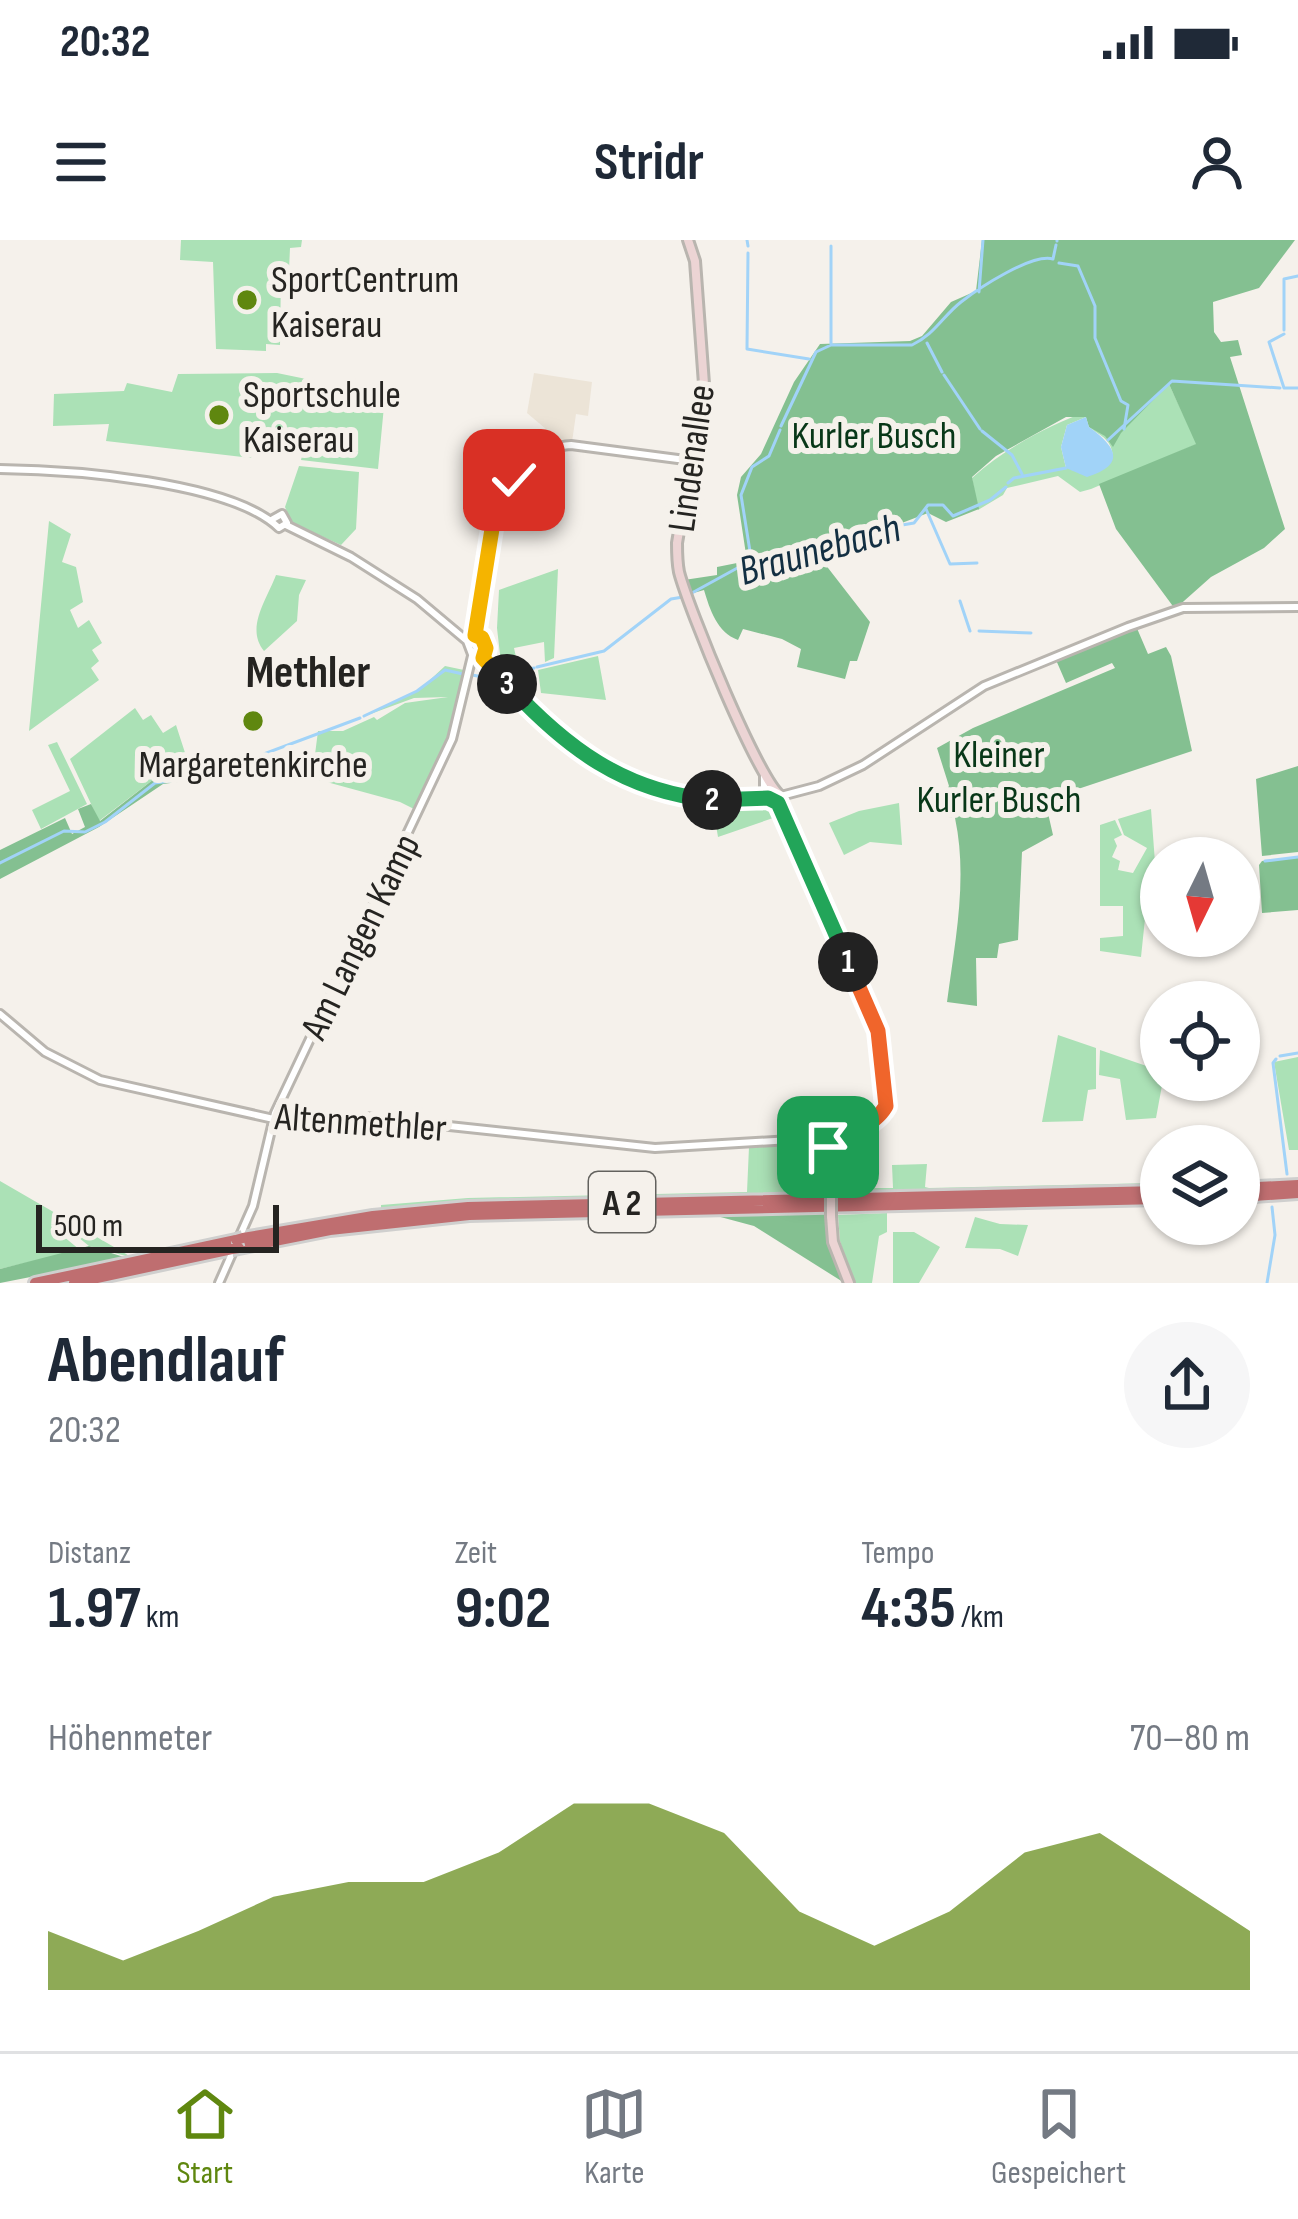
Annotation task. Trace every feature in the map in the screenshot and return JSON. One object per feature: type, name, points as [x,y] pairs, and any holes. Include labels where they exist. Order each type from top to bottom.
[{"type":"highway","points":[[1260,1191],[1298,1189]]},
{"type":"highway","name":"A 2","points":[[35,1283],[238,1244],[470,1215],[1140,1196]]},
{"type":"highway","name":"A 2","points":[[74,1283],[150,1262]]},
{"type":"main road","name":"Lindenallee","points":[[688,240],[693,250],[704,373],[677,543],[678,569],[876,1027],[886,1102],[883,1114],[841,1137]]},
{"type":"main road","points":[[841,1137],[830,1152],[831,1216],[837,1256],[849,1283]]},
{"type":"street","points":[[693,461],[571,445],[539,456],[496,504],[471,638],[472,656],[483,658],[548,729],[610,772],[678,795],[753,800],[795,793],[863,765],[984,686],[1179,609],[1298,607]]},
{"type":"street","points":[[0,469],[99,474],[159,483],[273,519],[277,528],[286,525],[389,580],[471,638],[482,638],[483,658]]},
{"type":"street","name":"Am Langen Kamp","points":[[219,1283],[253,1206],[273,1118],[452,739],[472,656]]},
{"type":"street","points":[[753,800],[763,791],[764,772]]},
{"type":"street","points":[[786,820],[785,804],[795,793]]},
{"type":"street","name":"Altenmethler","points":[[0,1014],[45,1052],[100,1080],[302,1124],[365,1117],[655,1148],[841,1137]]},
{"type":"street","points":[[818,1139],[830,1152]]},
{"type":"shaded area","points":[[534,373],[592,382],[588,416],[576,414],[572,442],[559,440],[527,413]]},
{"type":"green space","name":"SportCentrum Kaiserau","points":[[181,240],[302,240],[301,247],[290,248],[289,270],[281,271],[280,345],[266,344],[266,351],[216,349],[213,262],[180,260]]},
{"type":"green space","name":"Kurler Busch","points":[[982,240],[1295,240],[1259,288],[1213,302],[1214,332],[1221,342],[1238,340],[1242,355],[1230,357],[1285,529],[1264,548],[1211,577],[1175,609],[1116,529],[1099,484],[1196,444],[1169,384],[1113,447],[1089,427],[1086,417],[1066,417],[996,456],[972,477],[979,509],[946,522],[928,513],[818,555],[870,622],[857,661],[850,661],[845,679],[797,667],[801,649],[782,639],[743,629],[738,640],[731,636],[715,620],[704,590],[690,594],[684,580],[717,575],[717,567],[747,561],[737,495],[741,477],[761,454],[794,382],[820,344],[910,341],[922,336],[951,302],[976,291]]},
{"type":"green space","name":"Sportschule Kaiserau","points":[[277,373],[311,380],[310,404],[384,406],[378,469],[301,460],[305,443],[257,433],[251,458],[106,441],[109,424],[53,426],[54,394],[124,391],[127,383],[172,392],[178,374]]},
{"type":"green space","points":[[1169,384],[1197,444],[1080,492],[1058,476],[1007,488],[978,510],[972,478],[994,460],[1065,420]],"holes":[[[1086,417],[1089,427],[1108,442],[1113,458],[1066,468],[1061,447],[1067,425]]]},
{"type":"green space","points":[[299,466],[359,472],[356,529],[341,545],[292,523],[285,507]]},
{"type":"green space","points":[[49,521],[71,534],[62,562],[76,567],[83,602],[70,610],[78,628],[89,620],[102,643],[92,650],[99,661],[91,668],[99,680],[29,731]]},
{"type":"green space","points":[[558,569],[554,658],[545,662],[544,642],[514,648],[518,666],[502,672],[499,590]]},
{"type":"green space","points":[[276,575],[306,580],[299,595],[297,621],[264,651],[257,623]]},
{"type":"green space","name":"Kleiner Kurler Busch","points":[[1136,626],[1148,654],[1166,647],[1171,656],[1192,751],[1045,800],[1053,835],[1022,852],[1018,940],[999,944],[997,958],[976,958],[977,1006],[947,1002],[960,864],[955,818],[928,814],[928,796],[944,793],[949,786],[937,748],[1115,668],[1112,663],[1066,683],[1056,660]]},
{"type":"green space","points":[[598,656],[606,700],[541,693],[538,670]]},
{"type":"green space","points":[[445,666],[464,670],[461,689],[446,742],[416,810],[312,778],[318,731],[343,731],[374,717],[377,720],[405,703],[448,697],[414,698],[365,716],[419,690]]},
{"type":"green space","points":[[135,708],[143,720],[151,715],[163,733],[176,725],[189,765],[154,779],[99,821],[70,759]]},
{"type":"green space","points":[[57,742],[87,804],[41,829],[32,810],[70,791],[48,745]]},
{"type":"green space","points":[[189,765],[191,773],[200,773],[200,779],[163,784],[99,827],[0,879],[0,850],[65,818],[72,834],[85,827],[78,809],[91,804],[100,821],[154,779],[176,773]]},
{"type":"green space","points":[[1298,766],[1298,852],[1262,856],[1256,779]]},
{"type":"green space","points":[[711,803],[763,803],[779,816],[718,837],[716,825],[710,825]]},
{"type":"green space","points":[[899,803],[902,845],[870,842],[844,855],[829,823]]},
{"type":"green space","points":[[1151,809],[1153,837],[1140,837],[1140,844],[1124,835],[1118,819]]},
{"type":"green space","points":[[1115,820],[1122,835],[1114,839],[1117,846],[1112,857],[1120,861],[1118,870],[1133,873],[1140,860],[1140,957],[1100,951],[1100,938],[1123,936],[1123,906],[1100,906],[1100,825]]},
{"type":"green space","points":[[1298,857],[1298,910],[1262,913],[1262,861]]},
{"type":"green space","points":[[1058,1035],[1096,1048],[1096,1089],[1088,1090],[1083,1121],[1042,1122]]},
{"type":"green space","points":[[1100,1050],[1140,1064],[1140,1101],[1159,1101],[1156,1118],[1126,1120],[1120,1079],[1099,1075]]},
{"type":"green space","points":[[1298,1057],[1298,1150],[1289,1150],[1274,1062]]},
{"type":"green space","points":[[864,1130],[858,1157],[845,1175],[865,1175],[867,1188],[893,1188],[892,1165],[927,1164],[925,1187],[929,1188],[1140,1186],[833,1191],[836,1146]]},
{"type":"green space","points":[[813,1141],[824,1146],[828,1155],[828,1191],[820,1193],[485,1200],[381,1210],[381,1205],[468,1198],[747,1192],[749,1147]]},
{"type":"green space","points":[[0,1181],[133,1258],[89,1246],[57,1220],[63,1236],[80,1250],[0,1269]]},
{"type":"green space","points":[[828,1212],[828,1245],[843,1282],[754,1226],[713,1215]]},
{"type":"green space","points":[[887,1213],[887,1232],[879,1236],[872,1283],[853,1283],[840,1241],[838,1215]]},
{"type":"green space","points":[[975,1217],[1028,1225],[1018,1256],[1000,1249],[965,1248]]},
{"type":"green space","points":[[893,1232],[914,1232],[940,1247],[919,1283],[893,1283]]},
{"type":"green space","points":[[89,1246],[127,1258],[0,1283],[0,1269]]},
{"type":"water","points":[[1086,417],[1113,454],[1108,466],[1087,477],[1066,468],[1061,447],[1067,425]]},
{"type":"waterway","points":[[747,240],[748,246]]},
{"type":"waterway","points":[[979,292],[983,240]]},
{"type":"waterway","points":[[781,426],[816,352],[831,345],[912,345],[992,281],[1032,261],[1053,259],[1056,245]]},
{"type":"waterway","points":[[831,246],[831,345]]},
{"type":"waterway","points":[[748,253],[747,349],[809,359]]},
{"type":"waterway","points":[[1059,263],[1078,266],[1095,306],[1095,338],[1121,401],[1128,405],[1124,429]]},
{"type":"waterway","points":[[1284,330],[1284,279],[1298,276]]},
{"type":"waterway","points":[[1284,334],[1269,342],[1284,388],[1298,388]]},
{"type":"waterway","points":[[927,343],[942,372]]},
{"type":"waterway","points":[[944,375],[980,429]]},
{"type":"waterway","name":"Braunebach","points":[[1108,440],[1172,381],[1280,388]]},
{"type":"waterway","points":[[752,564],[741,495],[752,467],[769,456],[780,430]]},
{"type":"waterway","points":[[982,431],[1012,455],[1022,474]]},
{"type":"waterway","name":"Braunebach","points":[[1008,483],[1066,468]]},
{"type":"waterway","name":"Braunebach","points":[[690,594],[741,566],[773,565],[795,554],[836,552],[873,530],[914,523],[928,505],[943,505],[953,516],[990,500],[1006,487]]},
{"type":"waterway","points":[[926,509],[950,564],[977,563]]},
{"type":"waterway","points":[[779,567],[785,573],[793,569],[795,562],[790,558]]},
{"type":"waterway","name":"Braunebach","points":[[537,667],[604,651],[671,599],[683,597]]},
{"type":"waterway","points":[[960,601],[970,631]]},
{"type":"waterway","points":[[979,631],[1031,633]]},
{"type":"waterway","name":"Braunebach","points":[[507,676],[534,668]]},
{"type":"waterway","name":"Braunebach","points":[[364,716],[417,691],[445,670],[463,674]]},
{"type":"waterway","name":"Braunebach","points":[[472,675],[494,679]]},
{"type":"waterway","name":"Braunebach","points":[[205,776],[360,718]]},
{"type":"waterway","name":"Braunebach","points":[[0,863],[64,831],[85,832],[105,822],[155,783],[200,777]]},
{"type":"waterway","points":[[1265,861],[1298,857]]},
{"type":"waterway","points":[[1280,1056],[1298,1053]]},
{"type":"waterway","points":[[1276,1059],[1287,1174]]},
{"type":"waterway","points":[[1267,1283],[1275,1235],[1272,1207]]},
{"type":"place","name":"SportCentrum Kaiserau","points":[[247,300]]},
{"type":"place","name":"Sportschule Kaiserau","points":[[219,415]]},
{"type":"place","name":"Margaretenkirche","points":[[253,721]]},
{"type":"district","name":"Methler","points":[[308,671]]},
{"type":"route","points":[[514,480],[500,496],[494,513],[475,630],[487,650],[483,658],[548,729],[610,772],[654,790],[705,800],[768,798],[778,803],[878,1031],[885,1112],[841,1137],[818,1139],[828,1147]]}]
